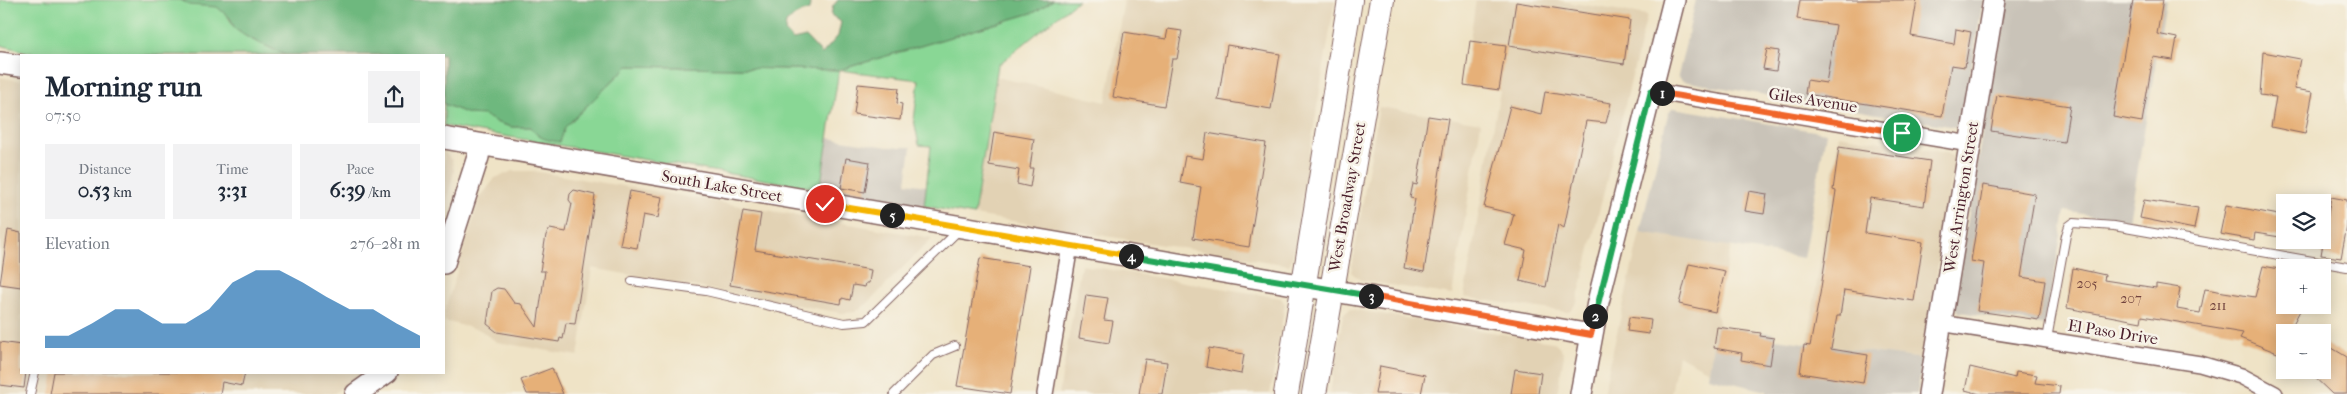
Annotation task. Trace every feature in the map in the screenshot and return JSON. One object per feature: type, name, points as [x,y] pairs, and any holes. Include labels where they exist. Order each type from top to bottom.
[{"type":"main road","name":"West Broadway Street","points":[[1286,394],[1350,0]]},
{"type":"main road","name":"West Broadway Street","points":[[1314,394],[1382,0]]},
{"type":"main road","points":[[1581,394],[1591,335],[1674,0]]},
{"type":"main road","name":"West Arrington Street","points":[[1928,394],[1994,0]]},
{"type":"main road","points":[[0,63],[20,66]]},
{"type":"main road","name":"South Lake Street","points":[[445,138],[1591,335]]},
{"type":"main road","points":[[445,260],[478,157],[480,145]]},
{"type":"main road","points":[[356,394],[384,374]]},
{"type":"street","name":"Giles Avenue","points":[[1651,91],[1970,144]]},
{"type":"street","points":[[1045,394],[1070,246]]},
{"type":"street","name":"El Paso Drive","points":[[1940,323],[2210,366],[2241,376],[2275,394]]},
{"type":"lane","points":[[2047,339],[2066,235],[2069,226],[2073,223],[2114,226],[2347,267]]},
{"type":"lane","points":[[632,281],[706,292],[844,323],[866,321],[962,227]]},
{"type":"lane","points":[[894,394],[933,355],[955,346]]},
{"type":"lane","points":[[30,394],[35,374]]},
{"type":"shaded area","points":[[1124,0],[1335,0],[1292,259],[1289,265],[974,215],[996,77],[1106,102]]},
{"type":"shaded area","points":[[1476,0],[1554,0],[1647,15],[1577,302],[1572,309],[1566,312],[1464,297],[1500,91],[1463,85]]},
{"type":"shaded area","points":[[1696,0],[1983,0],[1961,125],[1955,127],[1683,81],[1678,76]]},
{"type":"shaded area","points":[[2004,0],[2166,0],[2129,222],[2065,211],[2046,325],[1959,312],[1954,305]]},
{"type":"shaded area","points":[[0,77],[20,81],[20,374],[361,374],[333,394],[0,394]]},
{"type":"shaded area","points":[[1379,107],[1481,123],[1452,295],[1360,280],[1351,272]]},
{"type":"shaded area","points":[[1673,108],[1826,133],[1803,258],[1640,232],[1668,114]]},
{"type":"shaded area","points":[[1839,135],[1947,153],[1955,158],[1923,359],[1808,343]]},
{"type":"shaded area","points":[[828,138],[888,147],[911,147],[906,183],[926,186],[924,206],[820,189]]},
{"type":"shaded area","points":[[445,153],[452,161],[454,171],[445,208]]},
{"type":"shaded area","points":[[513,171],[533,171],[932,238],[868,303],[855,312],[842,313],[592,268],[578,356],[497,342],[480,330],[445,321],[445,310],[480,198],[495,178]]},
{"type":"shaded area","points":[[1640,232],[1731,246],[1716,312],[1719,326],[1716,326],[1709,371],[1678,355],[1671,394],[1603,394]]},
{"type":"shaded area","points":[[1081,265],[1281,298],[1285,304],[1270,394],[1059,394]]},
{"type":"shaded area","points":[[1350,309],[1552,342],[1560,347],[1564,355],[1557,394],[1330,394],[1343,315]]},
{"type":"shaded area","points":[[1716,326],[1775,334],[1775,339],[1923,359],[1917,394],[1767,394],[1767,391],[1708,377]]},
{"type":"green space","points":[[0,0],[181,0],[222,9],[242,34],[283,54],[35,54],[0,45]]},
{"type":"green space","points":[[181,0],[808,0],[810,4],[809,10],[796,15],[786,23],[785,31],[793,40],[806,37],[822,54],[838,36],[841,22],[831,15],[833,6],[838,0],[1053,0],[1035,12],[839,70],[628,66],[565,127],[560,142],[547,140],[531,127],[512,127],[498,123],[484,115],[468,114],[445,104],[445,54],[283,54],[247,37],[235,29],[230,18],[217,7],[189,5]]},
{"type":"green space","points":[[1053,0],[1078,0],[998,65],[974,215],[924,206],[931,146],[919,145],[914,120],[919,80],[839,70],[1035,12]]},
{"type":"green space","points":[[628,66],[839,70],[820,189],[445,126],[445,104],[468,114],[484,114],[498,123],[512,127],[565,127]]},
{"type":"building","points":[[1800,0],[1917,0],[1911,36],[1954,44],[1956,29],[1971,32],[1965,67],[1951,65],[1942,116],[1805,94],[1807,80],[1826,83],[1836,25],[1797,19]]},
{"type":"building","points":[[2133,0],[2163,0],[2157,34],[2177,38],[2173,60],[2153,57],[2142,122],[2113,117]]},
{"type":"building","points":[[1516,2],[1630,20],[1624,64],[1509,46]]},
{"type":"building","points":[[1168,29],[1182,31],[1177,59],[1172,59],[1164,106],[1113,97],[1124,32],[1166,39]]},
{"type":"building","points":[[1470,41],[1506,46],[1499,90],[1464,85]]},
{"type":"building","points":[[1227,45],[1280,54],[1271,109],[1218,100]]},
{"type":"building","points":[[1767,49],[1779,51],[1776,71],[1763,69]]},
{"type":"building","points":[[2263,52],[2300,59],[2294,89],[2313,92],[2305,134],[2271,127],[2276,97],[2260,95]]},
{"type":"building","points":[[858,84],[899,88],[897,103],[902,104],[900,120],[854,114]]},
{"type":"building","points":[[1545,92],[1611,103],[1606,123],[1586,121],[1564,228],[1558,224],[1546,287],[1520,281],[1526,250],[1505,245],[1514,214],[1484,207],[1510,106],[1541,114]]},
{"type":"building","points":[[1997,95],[2070,106],[2064,142],[1991,131]]},
{"type":"building","points":[[1428,116],[1448,119],[1424,272],[1404,268],[1415,199],[1410,198],[1413,184],[1417,185]]},
{"type":"building","points":[[994,132],[1034,139],[1030,168],[1033,168],[1030,187],[1017,184],[1019,170],[989,165]]},
{"type":"building","points":[[1207,133],[1266,143],[1249,247],[1193,238],[1201,187],[1180,183],[1185,156],[1203,159]]},
{"type":"building","points":[[1839,147],[1930,161],[1924,206],[1870,198],[1865,233],[1923,242],[1914,301],[1844,290],[1840,316],[1837,316],[1831,349],[1868,355],[1863,383],[1800,373],[1804,345],[1810,346],[1820,294],[1836,191],[1833,190]]},
{"type":"building","points":[[846,158],[870,162],[865,192],[841,188]]},
{"type":"building","points":[[1983,185],[2035,194],[2021,277],[2045,281],[2039,320],[1977,311],[1984,263],[1971,261]]},
{"type":"building","points":[[574,190],[595,195],[575,324],[566,323],[563,339],[560,338],[559,342],[497,332],[487,324],[492,291],[497,288],[504,289],[514,303],[521,304],[537,327],[545,271],[540,271],[546,235],[550,229],[566,232],[572,204],[569,200],[570,194]]},
{"type":"building","points":[[630,191],[662,197],[658,218],[643,215],[637,248],[620,245]]},
{"type":"building","points":[[1749,191],[1767,194],[1764,214],[1745,211]]},
{"type":"building","points":[[2331,197],[2347,200],[2347,226],[2341,258],[2321,255],[2322,249],[2331,249]]},
{"type":"building","points":[[2144,200],[2198,208],[2194,229],[2140,218]]},
{"type":"building","points":[[2226,205],[2276,214],[2276,236],[2255,233],[2254,240],[2220,234]]},
{"type":"building","points":[[743,211],[761,214],[755,250],[871,270],[869,283],[866,283],[865,287],[853,285],[850,300],[842,298],[841,304],[730,285]]},
{"type":"building","points":[[8,230],[20,233],[20,287],[0,284]]},
{"type":"building","points":[[980,258],[1030,266],[1010,394],[957,386]]},
{"type":"building","points":[[1689,264],[1725,271],[1715,312],[1679,304]]},
{"type":"building","points":[[2263,266],[2276,268],[2276,314],[2298,314],[2293,324],[2276,324],[2276,352],[2240,338],[2243,333],[2142,316],[2141,322],[2067,308],[2073,268],[2105,275],[2104,280],[2156,288],[2156,284],[2180,288],[2177,309],[2200,313],[2205,289],[2255,297]]},
{"type":"building","points":[[1086,295],[1108,298],[1104,320],[1113,321],[1109,343],[1079,338]]},
{"type":"building","points":[[1629,317],[1651,320],[1649,334],[1627,331]]},
{"type":"building","points":[[1717,327],[1761,333],[1760,336],[1774,338],[1770,365],[1741,360],[1742,353],[1714,348]]},
{"type":"building","points":[[0,342],[20,345],[20,374],[26,374],[24,388],[0,385]]},
{"type":"building","points":[[2331,347],[2347,357],[2347,394],[2332,394],[2316,379],[2331,379]]},
{"type":"building","points":[[1209,348],[1244,354],[1241,374],[1206,367]]},
{"type":"building","points":[[1145,359],[1167,362],[1162,394],[1139,394]]},
{"type":"building","points":[[1380,366],[1425,375],[1421,394],[1375,394]]},
{"type":"building","points":[[1970,367],[2015,378],[2016,372],[2037,375],[2035,383],[2060,386],[2059,394],[1980,394],[1965,390]]},
{"type":"building","points":[[552,368],[563,394],[527,394],[521,380]]},
{"type":"building","points":[[1515,369],[1541,373],[1538,394],[1511,394]]},
{"type":"building","points":[[54,374],[245,374],[242,386],[222,382],[220,394],[50,394]]},
{"type":"route","points":[[825,204],[1331,289],[1591,335],[1651,91],[1902,133]]}]
